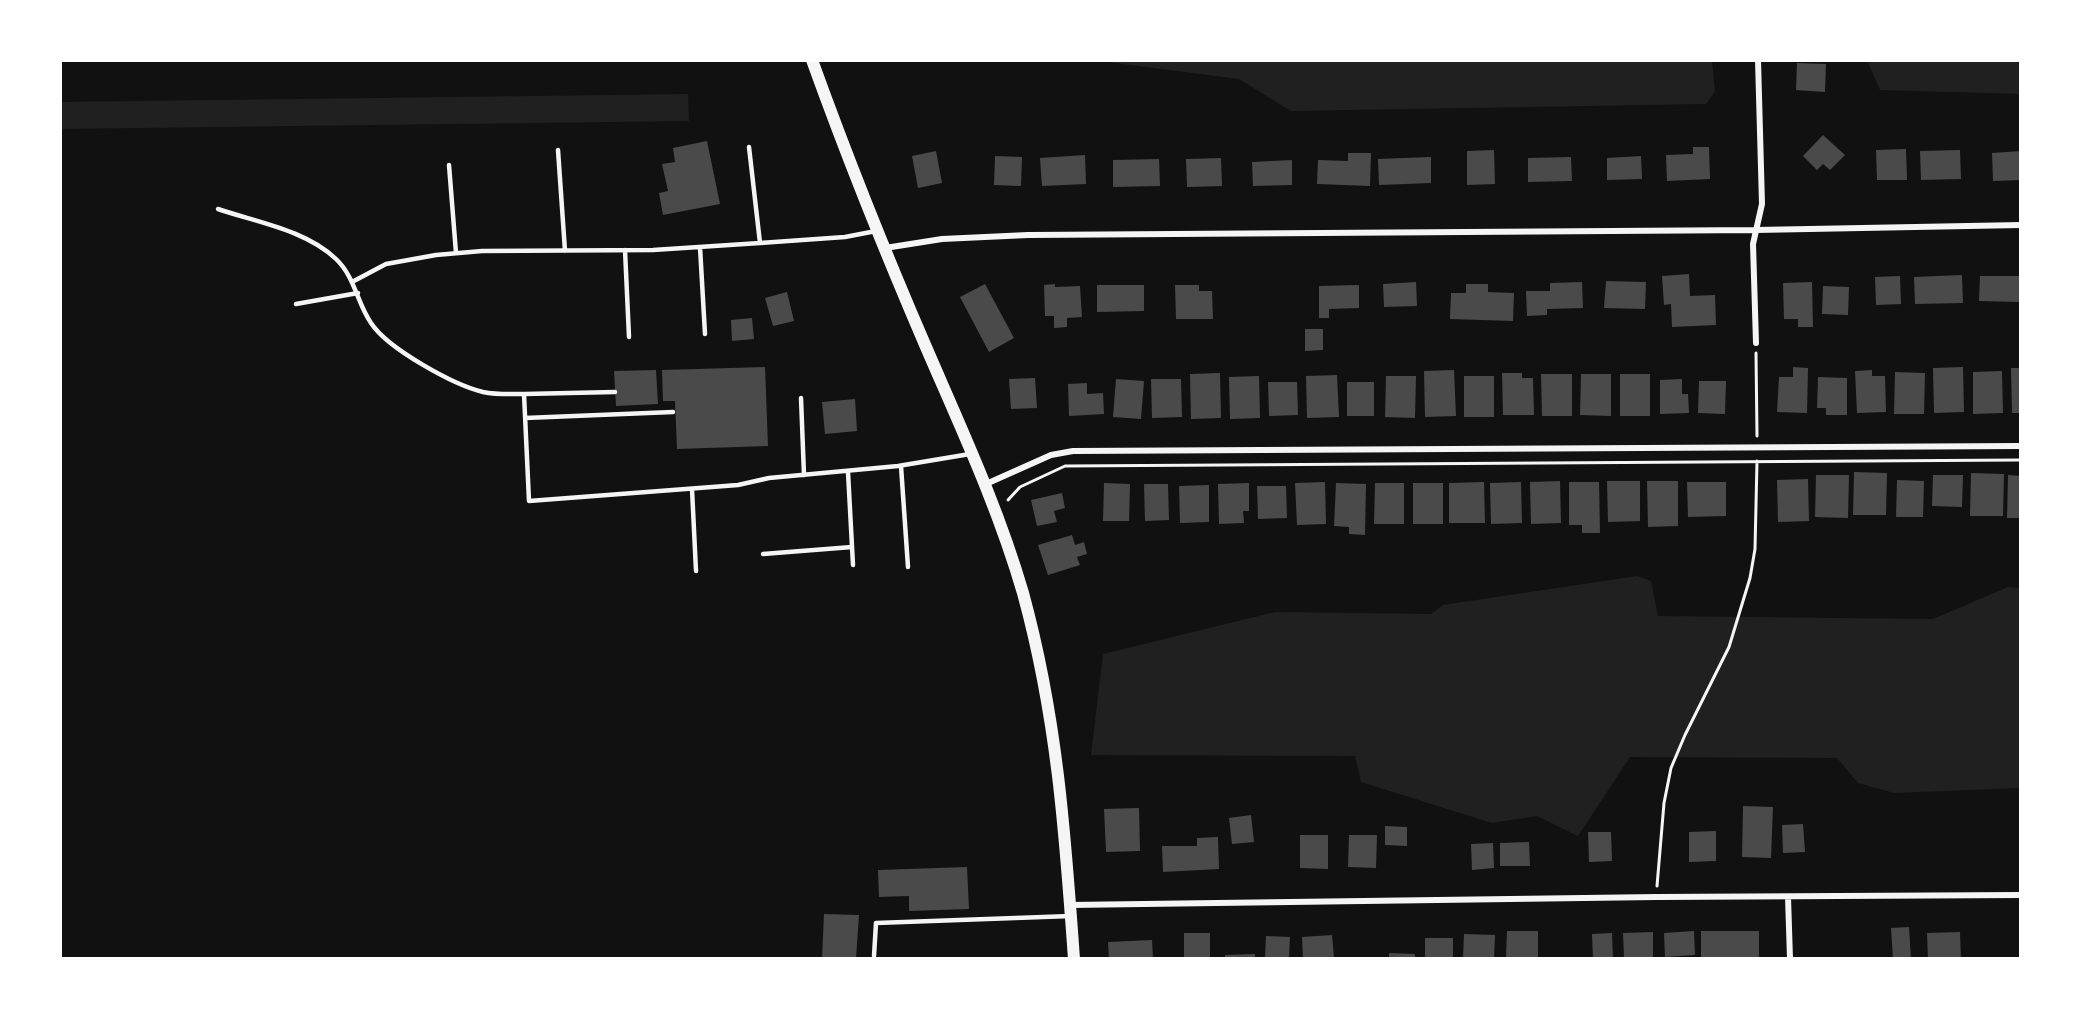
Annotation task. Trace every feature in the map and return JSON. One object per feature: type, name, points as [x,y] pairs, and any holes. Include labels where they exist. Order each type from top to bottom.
[{"type":"main road","points":[[812,60],[885,248],[986,484],[1023,594],[1050,708],[1061,788],[1074,959]]},
{"type":"street","points":[[1756,343],[1753,253],[1762,204],[1758,60]]},
{"type":"street","points":[[885,248],[942,239],[1028,235],[1756,230],[2021,225]]},
{"type":"street","points":[[986,484],[1051,455],[1073,451],[2021,446]]},
{"type":"street","points":[[1070,911],[1657,897],[2021,896]]},
{"type":"street","points":[[1788,897],[1790,959]]},
{"type":"lane","points":[[749,147],[760,243]]},
{"type":"lane","points":[[558,150],[565,250]]},
{"type":"lane","points":[[449,165],[456,253]]},
{"type":"lane","points":[[218,209],[292,234],[319,246],[337,260],[352,282],[369,322],[377,332],[407,355],[471,389],[496,395],[615,392]]},
{"type":"lane","points":[[352,282],[386,264],[456,253],[700,247],[845,237],[878,230]]},
{"type":"lane","points":[[700,247],[705,334]]},
{"type":"lane","points":[[625,250],[628,337]]},
{"type":"lane","points":[[296,304],[358,293]]},
{"type":"lane","points":[[525,394],[529,501],[692,489],[901,466],[973,453]]},
{"type":"lane","points":[[801,398],[804,476]]},
{"type":"lane","points":[[525,418],[673,412]]},
{"type":"lane","points":[[901,466],[908,567]]},
{"type":"lane","points":[[848,472],[853,565]]},
{"type":"lane","points":[[692,489],[696,571]]},
{"type":"lane","points":[[763,555],[852,546]]},
{"type":"lane","points":[[874,956],[876,923],[1070,911]]},
{"type":"path","points":[[1756,351],[1757,435]]},
{"type":"path","points":[[1008,500],[1020,487],[1065,466],[2021,460]]},
{"type":"path","points":[[1657,885],[1664,804],[1671,768],[1684,735],[1729,647],[1750,578],[1755,549],[1757,461]]},
{"type":"shaded area","points":[[1092,60],[1712,60],[1715,92],[1706,104],[1291,111],[1239,79]]},
{"type":"shaded area","points":[[1867,60],[2021,60],[2021,94],[1880,90]]},
{"type":"shaded area","points":[[688,94],[689,121],[60,129],[60,102]]},
{"type":"shaded area","points":[[1637,576],[1651,581],[1658,616],[1933,619],[2008,587],[2021,588],[2021,788],[1894,793],[1858,783],[1837,758],[1630,757],[1578,836],[1537,816],[1492,823],[1361,782],[1355,756],[1091,755],[1103,654],[1275,612],[1431,614],[1443,605]]},
{"type":"building","points":[[1797,63],[1826,64],[1825,92],[1796,90]]},
{"type":"building","points":[[1823,135],[1845,155],[1830,170],[1823,164],[1817,170],[1803,156]]},
{"type":"building","points":[[707,141],[720,204],[663,215],[659,193],[668,191],[662,164],[675,162],[673,148]]},
{"type":"building","points":[[1693,147],[1709,147],[1710,179],[1667,181],[1666,155],[1693,154]]},
{"type":"building","points":[[1906,149],[1907,180],[1877,180],[1876,150]]},
{"type":"building","points":[[1494,150],[1495,184],[1467,185],[1467,151]]},
{"type":"building","points":[[1960,150],[1961,179],[1921,180],[1920,151]]},
{"type":"building","points":[[936,151],[942,183],[918,188],[912,156]]},
{"type":"building","points":[[2021,151],[2021,180],[1993,181],[1992,153]]},
{"type":"building","points":[[1348,153],[1371,153],[1370,186],[1317,184],[1318,160],[1348,161]]},
{"type":"building","points":[[1085,155],[1086,184],[1042,186],[1040,158]]},
{"type":"building","points":[[995,156],[1022,157],[1021,186],[994,185]]},
{"type":"building","points":[[1641,156],[1642,179],[1607,180],[1607,158]]},
{"type":"building","points":[[1431,157],[1431,183],[1379,185],[1378,159]]},
{"type":"building","points":[[1571,157],[1572,181],[1528,182],[1528,158]]},
{"type":"building","points":[[1221,158],[1222,186],[1187,187],[1186,159]]},
{"type":"building","points":[[1159,159],[1160,186],[1113,187],[1113,160]]},
{"type":"building","points":[[1292,160],[1292,185],[1253,186],[1252,162]]},
{"type":"building","points":[[1689,274],[1690,296],[1715,295],[1716,325],[1672,327],[1671,304],[1664,305],[1662,276]]},
{"type":"building","points":[[1962,275],[1963,303],[1915,304],[1914,277]]},
{"type":"building","points":[[1900,276],[1901,304],[1876,305],[1875,277]]},
{"type":"building","points":[[1980,276],[2021,276],[2021,302],[1979,301]]},
{"type":"building","points":[[1606,281],[1646,282],[1645,309],[1604,308]]},
{"type":"building","points":[[1416,282],[1417,306],[1384,307],[1383,284]]},
{"type":"building","points":[[1582,282],[1583,308],[1547,309],[1547,315],[1527,316],[1526,291],[1550,291],[1550,283]]},
{"type":"building","points":[[1812,282],[1813,327],[1798,327],[1798,319],[1784,319],[1783,283]]},
{"type":"building","points":[[985,284],[1014,338],[989,352],[960,297]]},
{"type":"building","points":[[1055,284],[1055,287],[1080,286],[1082,317],[1067,318],[1067,327],[1054,328],[1054,316],[1045,316],[1044,285]]},
{"type":"building","points":[[1466,284],[1488,284],[1488,292],[1514,293],[1513,321],[1450,319],[1451,293],[1466,293]]},
{"type":"building","points":[[1097,285],[1144,285],[1144,311],[1097,312]]},
{"type":"building","points":[[1175,285],[1199,285],[1199,291],[1212,291],[1213,319],[1176,319]]},
{"type":"building","points":[[1359,285],[1359,308],[1329,309],[1329,318],[1319,318],[1319,286]]},
{"type":"building","points":[[1823,286],[1849,287],[1848,315],[1822,314]]},
{"type":"building","points":[[787,292],[794,321],[773,326],[765,298]]},
{"type":"building","points":[[752,318],[754,339],[732,341],[731,320]]},
{"type":"building","points":[[1305,329],[1323,329],[1323,350],[1305,351]]},
{"type":"building","points":[[765,367],[768,446],[677,449],[675,401],[663,401],[662,370]]},
{"type":"building","points":[[1793,367],[1808,368],[1807,413],[1777,412],[1779,377],[1793,377]]},
{"type":"building","points":[[1963,367],[1964,412],[1934,413],[1933,368]]},
{"type":"building","points":[[2011,368],[2021,368],[2021,413],[2012,413]]},
{"type":"building","points":[[656,370],[658,404],[616,406],[614,371]]},
{"type":"building","points":[[1454,370],[1456,416],[1425,417],[1424,371]]},
{"type":"building","points":[[1872,370],[1872,376],[1885,376],[1886,412],[1857,413],[1855,371]]},
{"type":"building","points":[[2002,371],[2003,413],[1973,414],[1973,372]]},
{"type":"building","points":[[1895,372],[1925,373],[1924,414],[1894,414]]},
{"type":"building","points":[[1220,373],[1221,418],[1191,419],[1190,374]]},
{"type":"building","points":[[1502,373],[1522,373],[1522,378],[1533,378],[1534,415],[1503,415]]},
{"type":"building","points":[[1541,374],[1572,374],[1572,416],[1542,416]]},
{"type":"building","points":[[1581,374],[1611,374],[1611,416],[1580,415]]},
{"type":"building","points":[[1620,374],[1650,374],[1650,416],[1620,416]]},
{"type":"building","points":[[1337,375],[1339,417],[1307,418],[1306,376]]},
{"type":"building","points":[[1259,376],[1260,418],[1230,419],[1229,377]]},
{"type":"building","points":[[1386,376],[1416,376],[1415,418],[1385,417]]},
{"type":"building","points":[[1464,376],[1494,376],[1494,417],[1464,417]]},
{"type":"building","points":[[1818,377],[1847,378],[1847,415],[1826,415],[1826,408],[1817,408]]},
{"type":"building","points":[[1035,378],[1037,408],[1011,409],[1009,379]]},
{"type":"building","points":[[1116,379],[1144,381],[1141,419],[1113,417]]},
{"type":"building","points":[[1151,379],[1181,379],[1182,417],[1152,418]]},
{"type":"building","points":[[1682,379],[1682,394],[1688,394],[1689,413],[1660,414],[1660,380]]},
{"type":"building","points":[[1699,381],[1726,381],[1725,414],[1698,413]]},
{"type":"building","points":[[1268,382],[1297,382],[1298,415],[1269,416]]},
{"type":"building","points":[[1347,382],[1374,382],[1374,416],[1347,416]]},
{"type":"building","points":[[1087,383],[1087,394],[1103,393],[1104,414],[1069,416],[1068,384]]},
{"type":"building","points":[[855,399],[857,431],[825,434],[822,402]]},
{"type":"building","points":[[1854,472],[1887,473],[1886,515],[1853,515]]},
{"type":"building","points":[[1971,473],[2004,474],[2003,516],[1970,516]]},
{"type":"building","points":[[1816,475],[1849,475],[1848,518],[1815,517]]},
{"type":"building","points":[[1933,475],[1963,475],[1962,507],[1932,506]]},
{"type":"building","points":[[2008,475],[2021,476],[2021,518],[2007,518]]},
{"type":"building","points":[[1808,479],[1809,521],[1778,522],[1777,480]]},
{"type":"building","points":[[1897,480],[1924,481],[1923,517],[1896,517]]},
{"type":"building","points":[[1560,481],[1561,523],[1531,524],[1530,482]]},
{"type":"building","points":[[1607,481],[1640,481],[1640,521],[1608,522]]},
{"type":"building","points":[[1647,481],[1678,481],[1678,526],[1648,527]]},
{"type":"building","points":[[1325,482],[1326,524],[1297,525],[1295,483]]},
{"type":"building","points":[[1484,482],[1485,523],[1449,523],[1449,483]]},
{"type":"building","points":[[1521,482],[1522,523],[1491,524],[1490,483]]},
{"type":"building","points":[[1569,482],[1599,482],[1600,533],[1582,533],[1582,525],[1569,525]]},
{"type":"building","points":[[1687,482],[1726,482],[1726,516],[1688,517]]},
{"type":"building","points":[[1104,483],[1130,484],[1129,521],[1103,521]]},
{"type":"building","points":[[1249,483],[1249,511],[1243,511],[1244,523],[1219,524],[1218,484]]},
{"type":"building","points":[[1336,483],[1366,484],[1365,535],[1349,534],[1349,527],[1334,526]]},
{"type":"building","points":[[1375,483],[1404,483],[1404,524],[1374,524]]},
{"type":"building","points":[[1413,483],[1443,483],[1443,524],[1413,524]]},
{"type":"building","points":[[1144,484],[1168,484],[1169,520],[1145,521]]},
{"type":"building","points":[[1209,485],[1209,522],[1180,523],[1179,486]]},
{"type":"building","points":[[1257,486],[1286,486],[1287,518],[1258,519]]},
{"type":"building","points":[[1062,493],[1065,508],[1054,511],[1057,522],[1037,526],[1031,500]]},
{"type":"building","points":[[1072,535],[1075,545],[1084,542],[1087,554],[1077,557],[1080,565],[1048,575],[1038,545]]},
{"type":"building","points":[[1743,806],[1773,807],[1771,858],[1742,857]]},
{"type":"building","points":[[1139,808],[1140,851],[1106,852],[1104,809]]},
{"type":"building","points":[[1251,815],[1254,842],[1232,844],[1229,818]]},
{"type":"building","points":[[1803,824],[1805,852],[1783,853],[1782,825]]},
{"type":"building","points":[[1385,826],[1407,827],[1407,846],[1385,845]]},
{"type":"building","points":[[1716,831],[1716,861],[1689,862],[1689,832]]},
{"type":"building","points":[[1588,832],[1611,832],[1612,861],[1589,862]]},
{"type":"building","points":[[1300,835],[1328,835],[1328,869],[1300,868]]},
{"type":"building","points":[[1349,835],[1377,835],[1376,868],[1348,867]]},
{"type":"building","points":[[1218,837],[1219,869],[1163,872],[1162,846],[1197,846],[1197,838]]},
{"type":"building","points":[[1529,842],[1530,866],[1500,866],[1500,843]]},
{"type":"building","points":[[1493,843],[1494,868],[1472,870],[1471,844]]},
{"type":"building","points":[[967,867],[969,909],[909,911],[909,896],[879,897],[878,870]]},
{"type":"building","points":[[824,914],[859,915],[856,959],[822,959]]},
{"type":"building","points":[[1909,927],[1911,958],[1893,959],[1891,928]]},
{"type":"building","points":[[1507,931],[1538,931],[1538,958],[1506,957]]},
{"type":"building","points":[[1694,931],[1695,955],[1665,957],[1664,933]]},
{"type":"building","points":[[1701,931],[1759,931],[1759,959],[1701,959]]},
{"type":"building","points":[[1653,932],[1653,959],[1624,957],[1623,933]]},
{"type":"building","points":[[1960,932],[1961,959],[1928,959],[1927,933]]},
{"type":"building","points":[[1184,933],[1210,933],[1210,959],[1184,959]]},
{"type":"building","points":[[1612,933],[1613,959],[1593,959],[1592,934]]},
{"type":"building","points":[[1464,934],[1495,935],[1494,959],[1463,958]]},
{"type":"building","points":[[1332,935],[1334,958],[1303,959],[1302,937]]},
{"type":"building","points":[[1266,936],[1290,937],[1289,958],[1265,957]]},
{"type":"building","points":[[1425,938],[1453,938],[1453,959],[1425,959]]},
{"type":"building","points":[[1152,940],[1153,959],[1109,959],[1108,942]]},
{"type":"building","points":[[1389,953],[1415,954],[1415,959],[1389,959]]},
{"type":"building","points":[[1255,954],[1255,959],[1225,959],[1225,955]]}]
